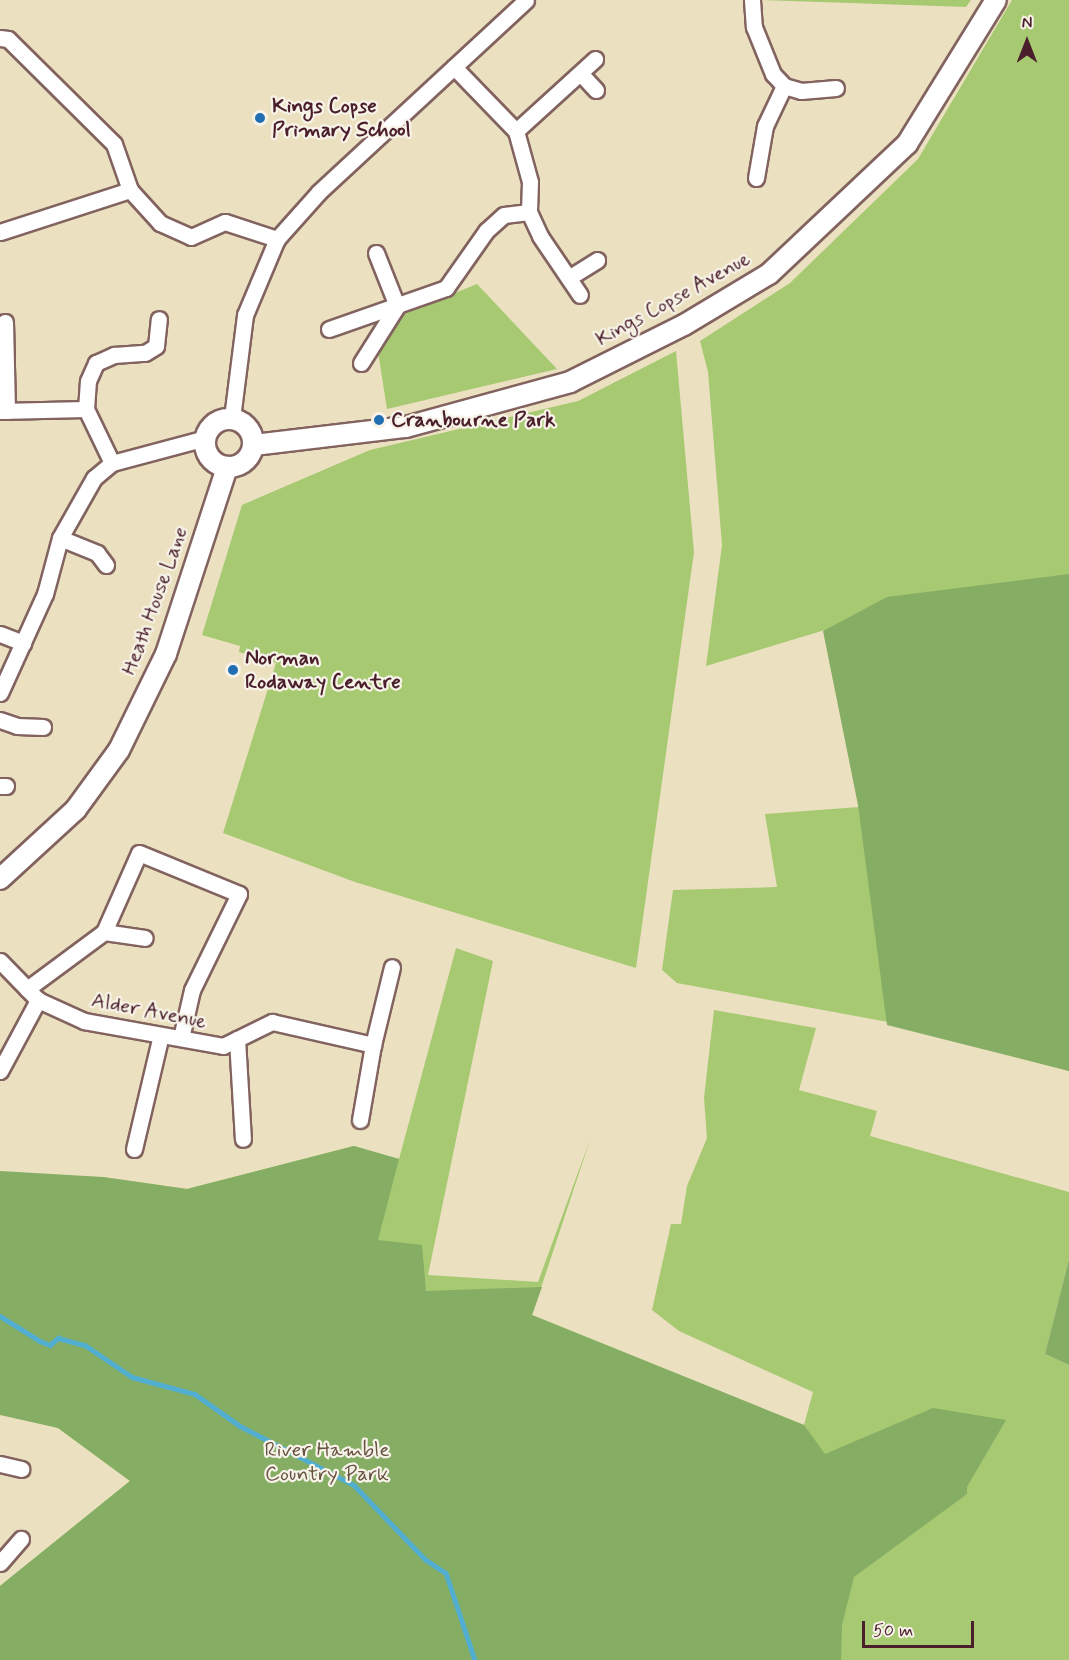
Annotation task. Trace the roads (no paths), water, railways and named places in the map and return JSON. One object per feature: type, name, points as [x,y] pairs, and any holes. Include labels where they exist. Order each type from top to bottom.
[{"type":"street","points":[[752,0],[754,27],[773,74],[784,86],[801,91],[830,86]]},
{"type":"street","name":"Kings Copse Avenue","points":[[254,445],[406,427],[570,382],[712,308],[769,274],[907,144],[996,0]]},
{"type":"street","points":[[232,418],[245,315],[277,239],[319,192],[454,67],[519,2]]},
{"type":"street","points":[[0,38],[8,39],[114,144],[130,190],[160,223],[191,237],[225,222],[277,239]]},
{"type":"street","points":[[516,131],[596,58]]},
{"type":"street","points":[[454,67],[516,131],[530,182],[529,212],[540,236],[570,277],[580,295]]},
{"type":"street","points":[[581,74],[596,90]]},
{"type":"street","points":[[756,178],[764,161],[765,126],[784,86]]},
{"type":"street","points":[[0,232],[130,190]]},
{"type":"street","points":[[329,329],[446,288],[486,231],[504,215],[529,212]]},
{"type":"street","points":[[376,253],[397,306]]},
{"type":"street","points":[[570,277],[597,260]]},
{"type":"street","points":[[361,363],[397,306]]},
{"type":"street","points":[[112,463],[86,409],[88,381],[96,363],[114,355],[145,353],[156,346],[159,319]]},
{"type":"street","points":[[5,322],[4,411],[86,409]]},
{"type":"street","points":[[232,418],[247,426],[254,445],[246,460],[227,467],[211,460],[205,438],[213,424],[232,418]]},
{"type":"street","points":[[0,693],[45,594],[60,538],[94,478],[112,463],[205,438]]},
{"type":"street","name":"Heath House Lane","points":[[0,879],[76,809],[119,750],[166,654],[227,467]]},
{"type":"street","points":[[60,538],[105,556]]},
{"type":"street","points":[[0,634],[23,643]]},
{"type":"street","points":[[0,720],[17,726],[43,727]]},
{"type":"street","points":[[0,1071],[32,994],[104,932],[139,853],[239,894],[192,990],[180,1038]]},
{"type":"street","points":[[104,932],[145,938]]},
{"type":"street","name":"Alder Avenue","points":[[0,961],[32,994],[84,1021],[223,1046],[272,1022],[373,1045]]},
{"type":"street","points":[[360,1120],[373,1045],[392,967]]},
{"type":"street","points":[[134,1149],[161,1035]]},
{"type":"street","points":[[237,1039],[243,1138]]},
{"type":"street","points":[[0,1464],[21,1469]]},
{"type":"street","points":[[0,1563],[21,1539]]},
{"type":"waterway","points":[[0,1316],[40,1341],[50,1345],[58,1338],[85,1345],[132,1377],[195,1394],[240,1426],[354,1485],[425,1559],[446,1573],[475,1660]]},
{"type":"place","name":"Kings Copse Primary School","points":[[260,118]]},
{"type":"place","name":"Cranbourne Park","points":[[379,420]]},
{"type":"place","name":"Norman Rodaway Centre","points":[[233,670]]},
{"type":"park label","name":"River Hamble Country Park","points":[[327,1462]]}]
